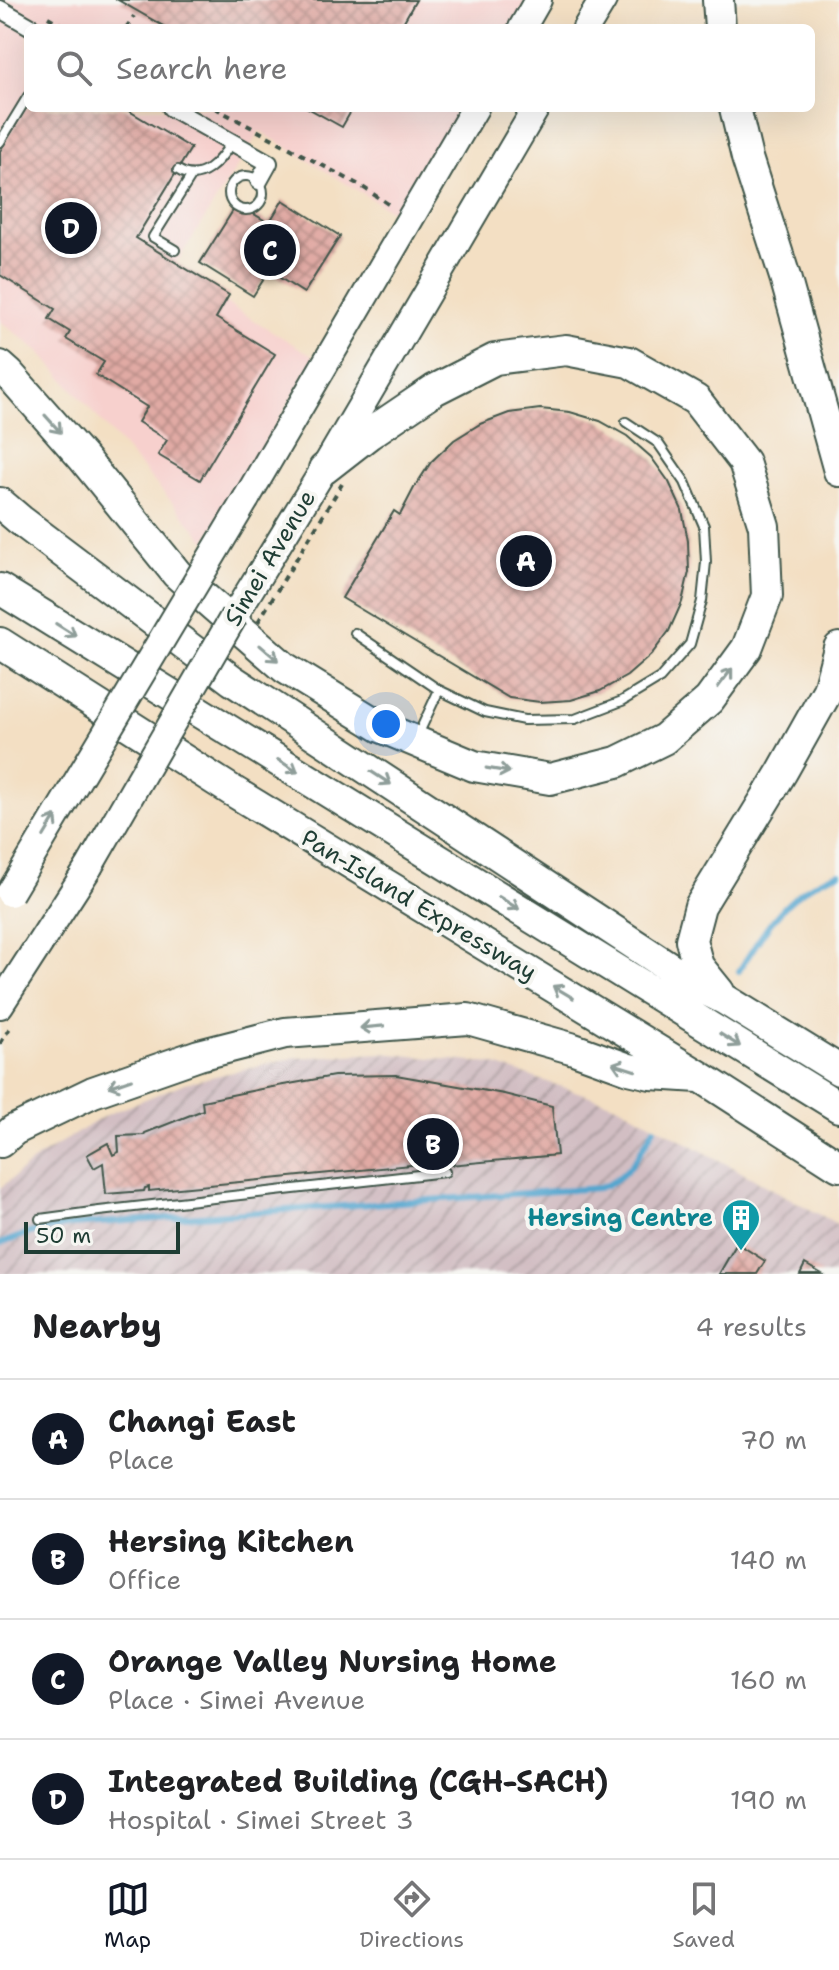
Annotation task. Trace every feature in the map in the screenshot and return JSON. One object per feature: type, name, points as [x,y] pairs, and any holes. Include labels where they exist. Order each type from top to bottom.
[{"type":"highway","points":[[718,0],[720,24]]},
{"type":"highway","points":[[736,112],[839,471]]},
{"type":"highway","points":[[0,366],[83,458],[177,574],[285,668],[381,727],[474,766],[550,779],[617,762],[664,739],[709,700],[747,648],[767,596],[764,526],[744,462],[696,400],[629,362],[566,350],[495,359],[434,390],[324,469]]},
{"type":"highway","points":[[0,503],[232,680],[698,986],[839,1070]]},
{"type":"highway","name":"Pan-Island Expressway","points":[[0,589],[839,1107]]},
{"type":"highway","name":"Pan-Island Expressway","points":[[0,643],[231,790],[701,1077],[839,1166]]},
{"type":"highway","points":[[724,999],[698,966],[691,940],[700,906],[828,690],[839,648]]},
{"type":"highway","points":[[0,1142],[14,1130],[93,1092],[199,1055],[285,1033],[468,1019],[571,1048],[629,1069],[651,1074],[701,1077]]},
{"type":"main road","points":[[524,24],[538,0]]},
{"type":"main road","points":[[588,24],[603,0]]},
{"type":"main road","points":[[3,902],[246,499],[473,112]]},
{"type":"main road","name":"Simei Avenue","points":[[0,1005],[89,867],[234,616],[534,112]]},
{"type":"street","points":[[0,9],[26,24]]},
{"type":"street","points":[[178,112],[269,163],[259,181]]},
{"type":"lane","points":[[0,142],[24,103]]},
{"type":"lane","points":[[178,170],[192,175],[205,171],[219,161],[231,143]]},
{"type":"lane","points":[[175,250],[153,237],[192,175]]},
{"type":"lane","points":[[248,176],[259,181],[264,191],[262,202],[253,210],[237,208],[230,199],[233,182],[248,176]]},
{"type":"lane","points":[[355,633],[439,690],[485,712],[524,720],[575,719],[622,701],[660,678],[690,644],[702,601],[706,562],[704,526],[685,482],[658,443],[626,422]]},
{"type":"lane","points":[[415,741],[439,690]]},
{"type":"lane","points":[[40,1219],[445,1172]]},
{"type":"path","points":[[129,24],[134,16]]},
{"type":"path","points":[[222,112],[361,186],[400,211]]},
{"type":"shaded area","points":[[0,0],[528,0],[514,24],[24,24],[24,112],[463,112],[401,217],[260,131],[172,270],[316,358],[206,541],[40,352],[0,321]]},
{"type":"shaded area","points":[[382,1053],[493,1064],[617,1105],[839,1225],[839,1274],[0,1274],[0,1188],[40,1156],[106,1115],[185,1083],[293,1058]]},
{"type":"building","points":[[118,0],[416,0],[402,24],[160,24]]},
{"type":"building","points":[[24,111],[131,112],[191,148],[136,238],[229,295],[216,318],[275,354],[200,480],[158,455],[167,440],[138,422],[147,407],[96,375],[104,362],[66,339],[70,332],[49,319],[55,309],[0,275],[0,151]]},
{"type":"building","points":[[315,112],[351,112],[342,127]]},
{"type":"building","points":[[283,200],[340,236],[304,293],[269,271],[253,296],[200,263],[237,204],[269,223]]},
{"type":"building","points":[[540,409],[570,412],[600,421],[627,436],[651,457],[669,482],[682,510],[688,541],[689,572],[682,602],[669,631],[651,655],[627,676],[600,691],[571,700],[540,702],[509,698],[342,598],[394,511],[400,515],[431,462],[454,440],[480,424],[509,413]]},
{"type":"building","points":[[396,1075],[504,1094],[552,1106],[557,1155],[450,1165],[450,1161],[149,1191],[149,1187],[144,1191],[106,1194],[103,1163],[94,1168],[87,1155],[108,1143],[113,1155],[119,1152],[118,1136],[144,1135],[203,1110],[202,1101],[334,1076]]},
{"type":"building","name":"Hersing Centre","points":[[737,1243],[765,1261],[757,1274],[719,1274]]},
{"type":"building","points":[[805,1264],[822,1274],[800,1274]]},
{"type":"waterway","points":[[739,971],[769,925],[792,900],[821,880],[839,873]]},
{"type":"waterway","points":[[0,1244],[29,1233],[71,1225],[598,1188],[625,1172],[654,1128]]},
{"type":"place","name":"Integrated Building (CGH-SACH)","points":[[71,228]]},
{"type":"place","name":"Orange Valley Nursing Home","points":[[270,250]]},
{"type":"place","name":"Changi East","points":[[526,561]]},
{"type":"place","name":"Hersing Kitchen","points":[[433,1144]]},
{"type":"place","name":"Hersing Centre","points":[[741,1252]]}]
